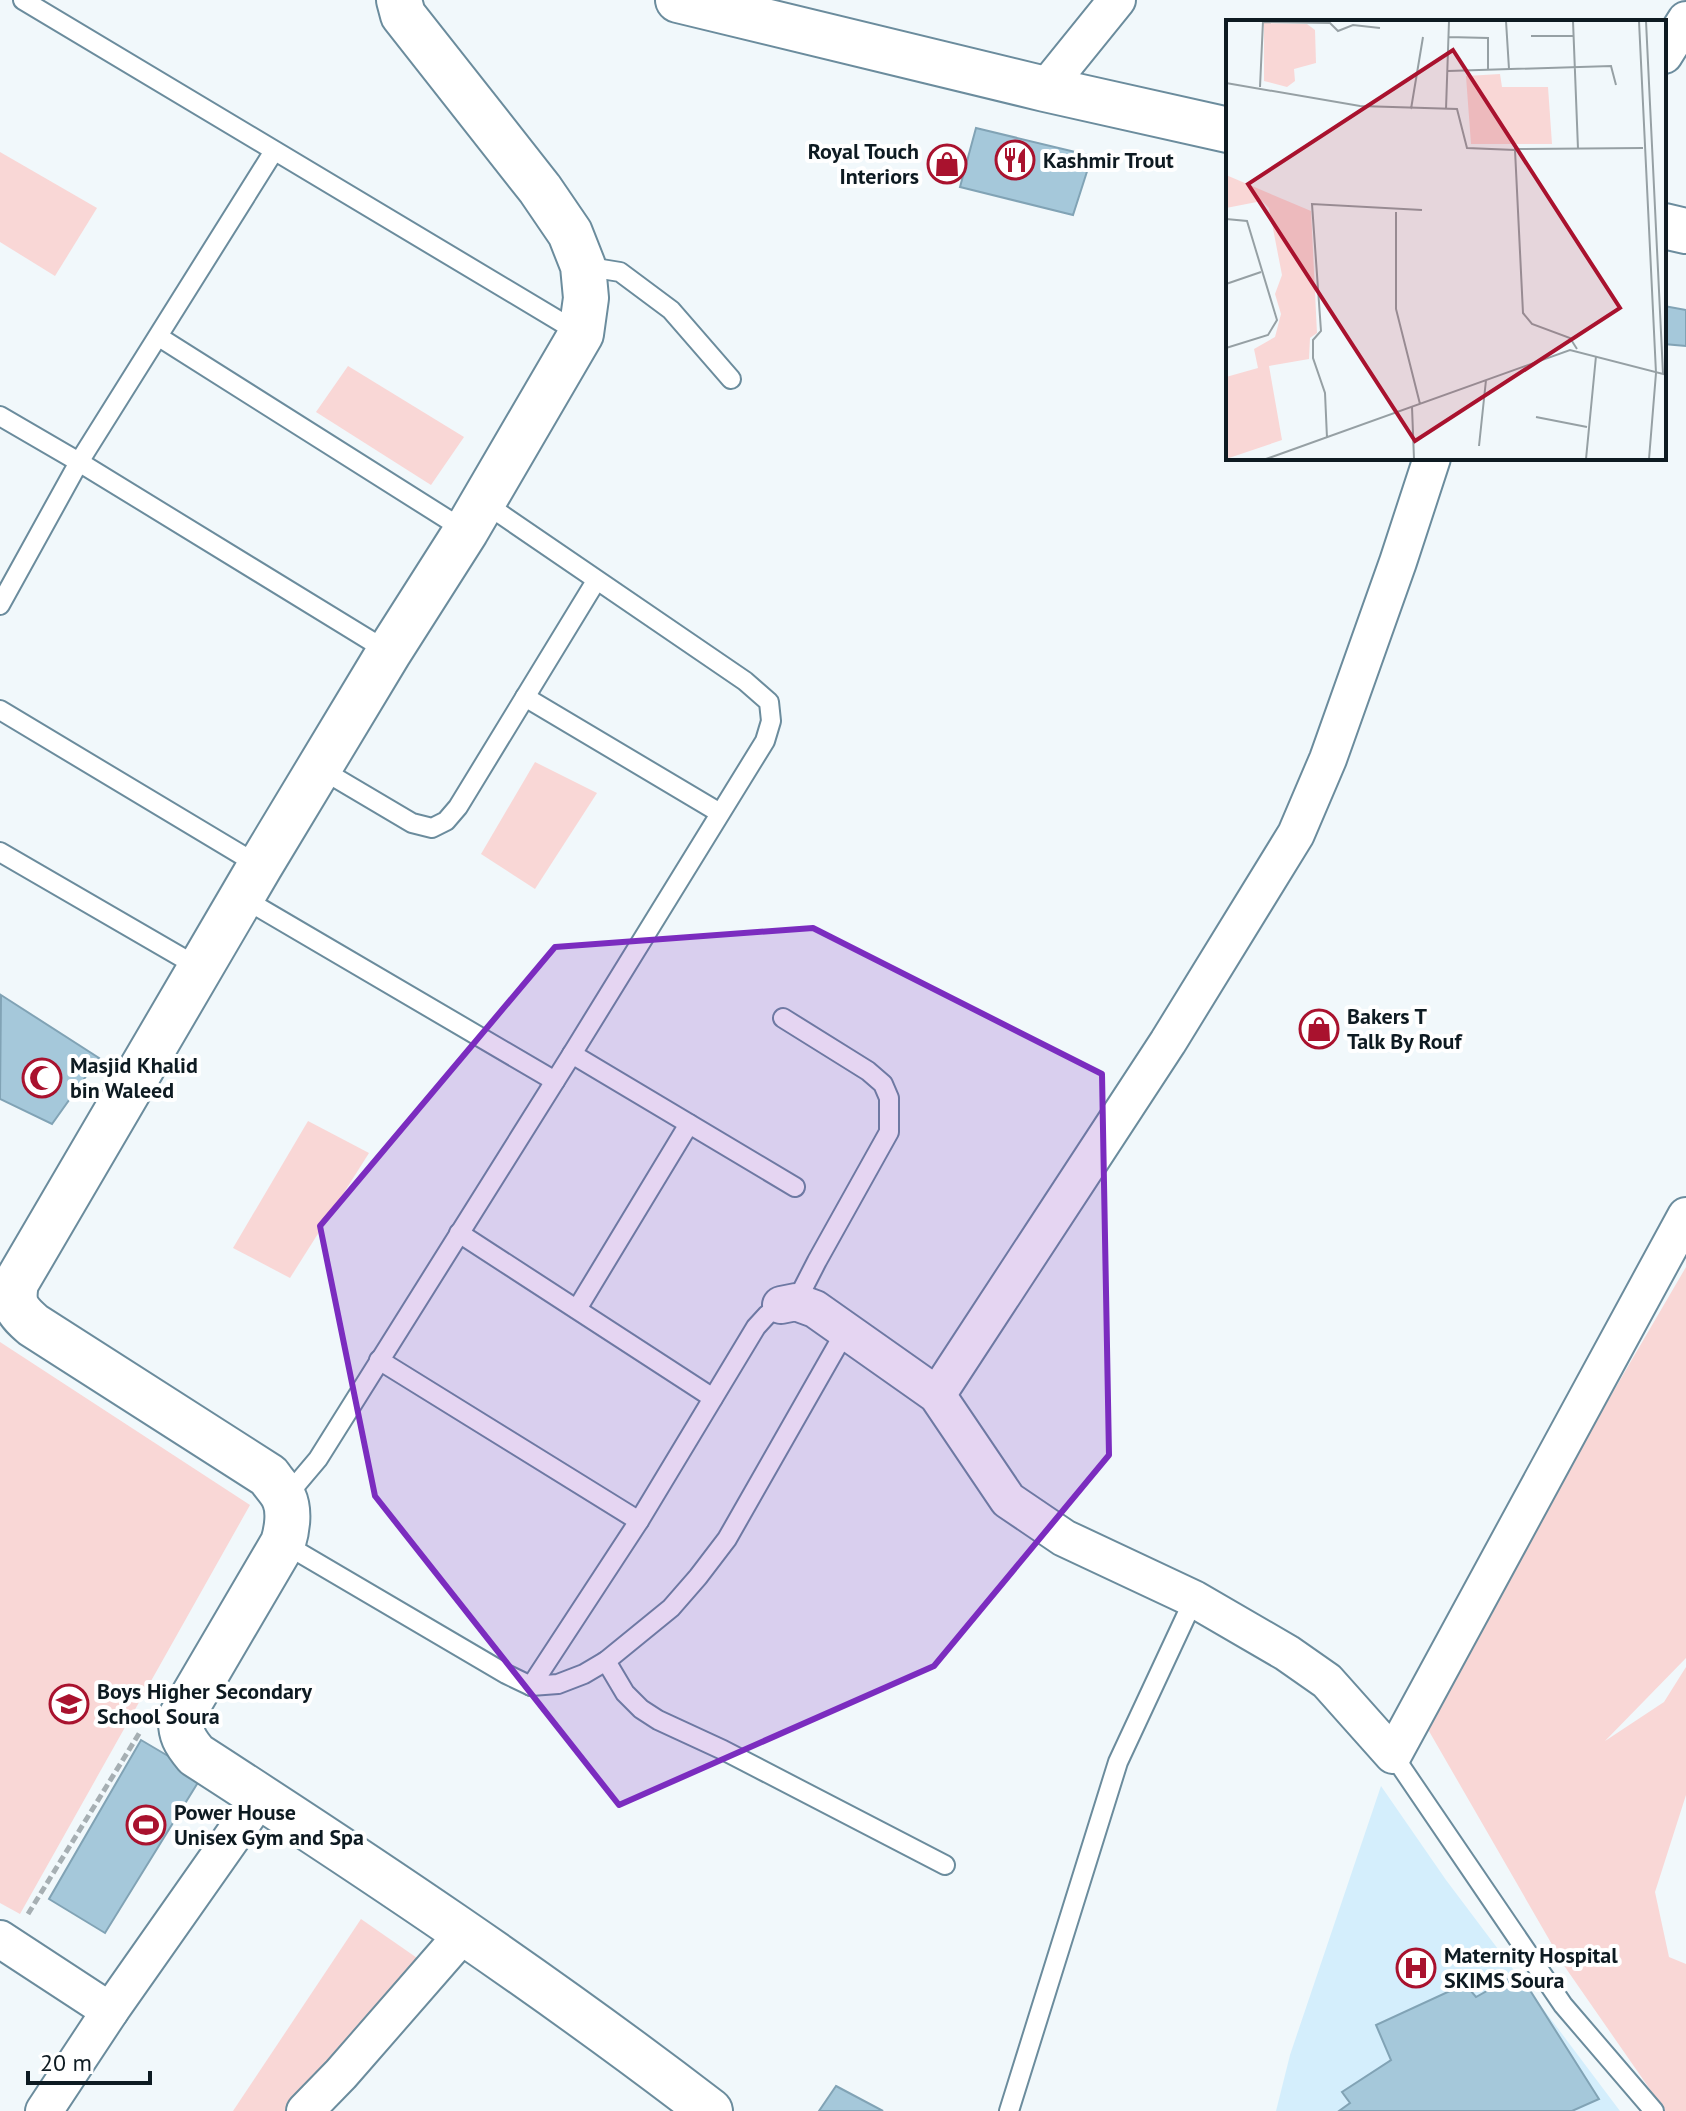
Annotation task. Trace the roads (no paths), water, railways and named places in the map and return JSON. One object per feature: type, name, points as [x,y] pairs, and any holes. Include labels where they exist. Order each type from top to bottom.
[{"type":"main road","points":[[399,0],[403,15],[540,189],[570,233],[583,266],[586,298],[581,334],[474,517],[250,882],[16,1283],[15,1306],[11,1308],[269,1476],[285,1498],[287,1524],[283,1543],[181,1717],[182,1738],[196,1755],[616,2038],[710,2111]]},
{"type":"main road","points":[[678,0],[1226,130]]},
{"type":"main road","points":[[1666,226],[1686,231]]},
{"type":"street","points":[[1045,89],[1117,0]]},
{"type":"street","points":[[1666,52],[1686,20]]},
{"type":"street","points":[[937,1395],[1168,1042],[1296,834],[1328,759],[1431,460]]},
{"type":"street","points":[[788,1304],[815,1309],[937,1395],[1008,1500],[1064,1538],[1194,1599],[1287,1653],[1327,1681],[1393,1755],[1686,1216]]},
{"type":"street","points":[[44,2111],[261,1796]]},
{"type":"street","points":[[305,2111],[464,1933]]},
{"type":"street","points":[[5,1942],[110,2011]]},
{"type":"lane","points":[[23,0],[581,334]]},
{"type":"lane","points":[[0,605],[79,462],[274,151]]},
{"type":"lane","points":[[583,266],[620,272],[671,310],[731,379]]},
{"type":"lane","points":[[159,337],[474,517],[596,581],[745,681],[769,702],[771,721],[765,741],[318,1459],[285,1498]]},
{"type":"lane","points":[[0,416],[389,652]]},
{"type":"lane","points":[[319,768],[412,823],[432,828],[446,821],[458,807],[596,581]]},
{"type":"lane","points":[[525,697],[720,813]]},
{"type":"lane","points":[[0,710],[250,882],[555,1081]]},
{"type":"lane","points":[[0,852],[200,968]]},
{"type":"lane","points":[[531,1686],[639,1521],[756,1327],[767,1315],[788,1304],[889,1132],[889,1098],[883,1084],[868,1071],[783,1018]]},
{"type":"lane","points":[[572,1054],[795,1187]]},
{"type":"lane","points":[[577,1309],[689,1124]]},
{"type":"lane","points":[[459,1233],[713,1398]]},
{"type":"lane","points":[[283,1543],[506,1674],[531,1686],[558,1684],[606,1661],[671,1608],[698,1577],[727,1539],[845,1332]]},
{"type":"lane","points":[[379,1360],[639,1521]]},
{"type":"lane","points":[[1009,2111],[1118,1762],[1194,1599]]},
{"type":"lane","points":[[606,1661],[625,1693],[658,1720],[723,1750],[945,1865]]},
{"type":"lane","points":[[1393,1755],[1563,2005],[1654,2111]]},
{"type":"place","name":"Kashmir Trout","points":[[1015,160]]},
{"type":"place","name":"Royal Touch Interiors","points":[[947,164]]},
{"type":"place","name":"Bakers T Talk By Rouf","points":[[1319,1029]]},
{"type":"place","name":"Masjid Khalid bin Waleed","points":[[42,1078]]},
{"type":"place","name":"Boys Higher Secondary School Soura","points":[[69,1704]]},
{"type":"place","name":"Power House Unisex Gym and Spa","points":[[146,1825]]},
{"type":"place","name":"Maternity Hospital SKIMS Soura","points":[[1416,1968]]}]
